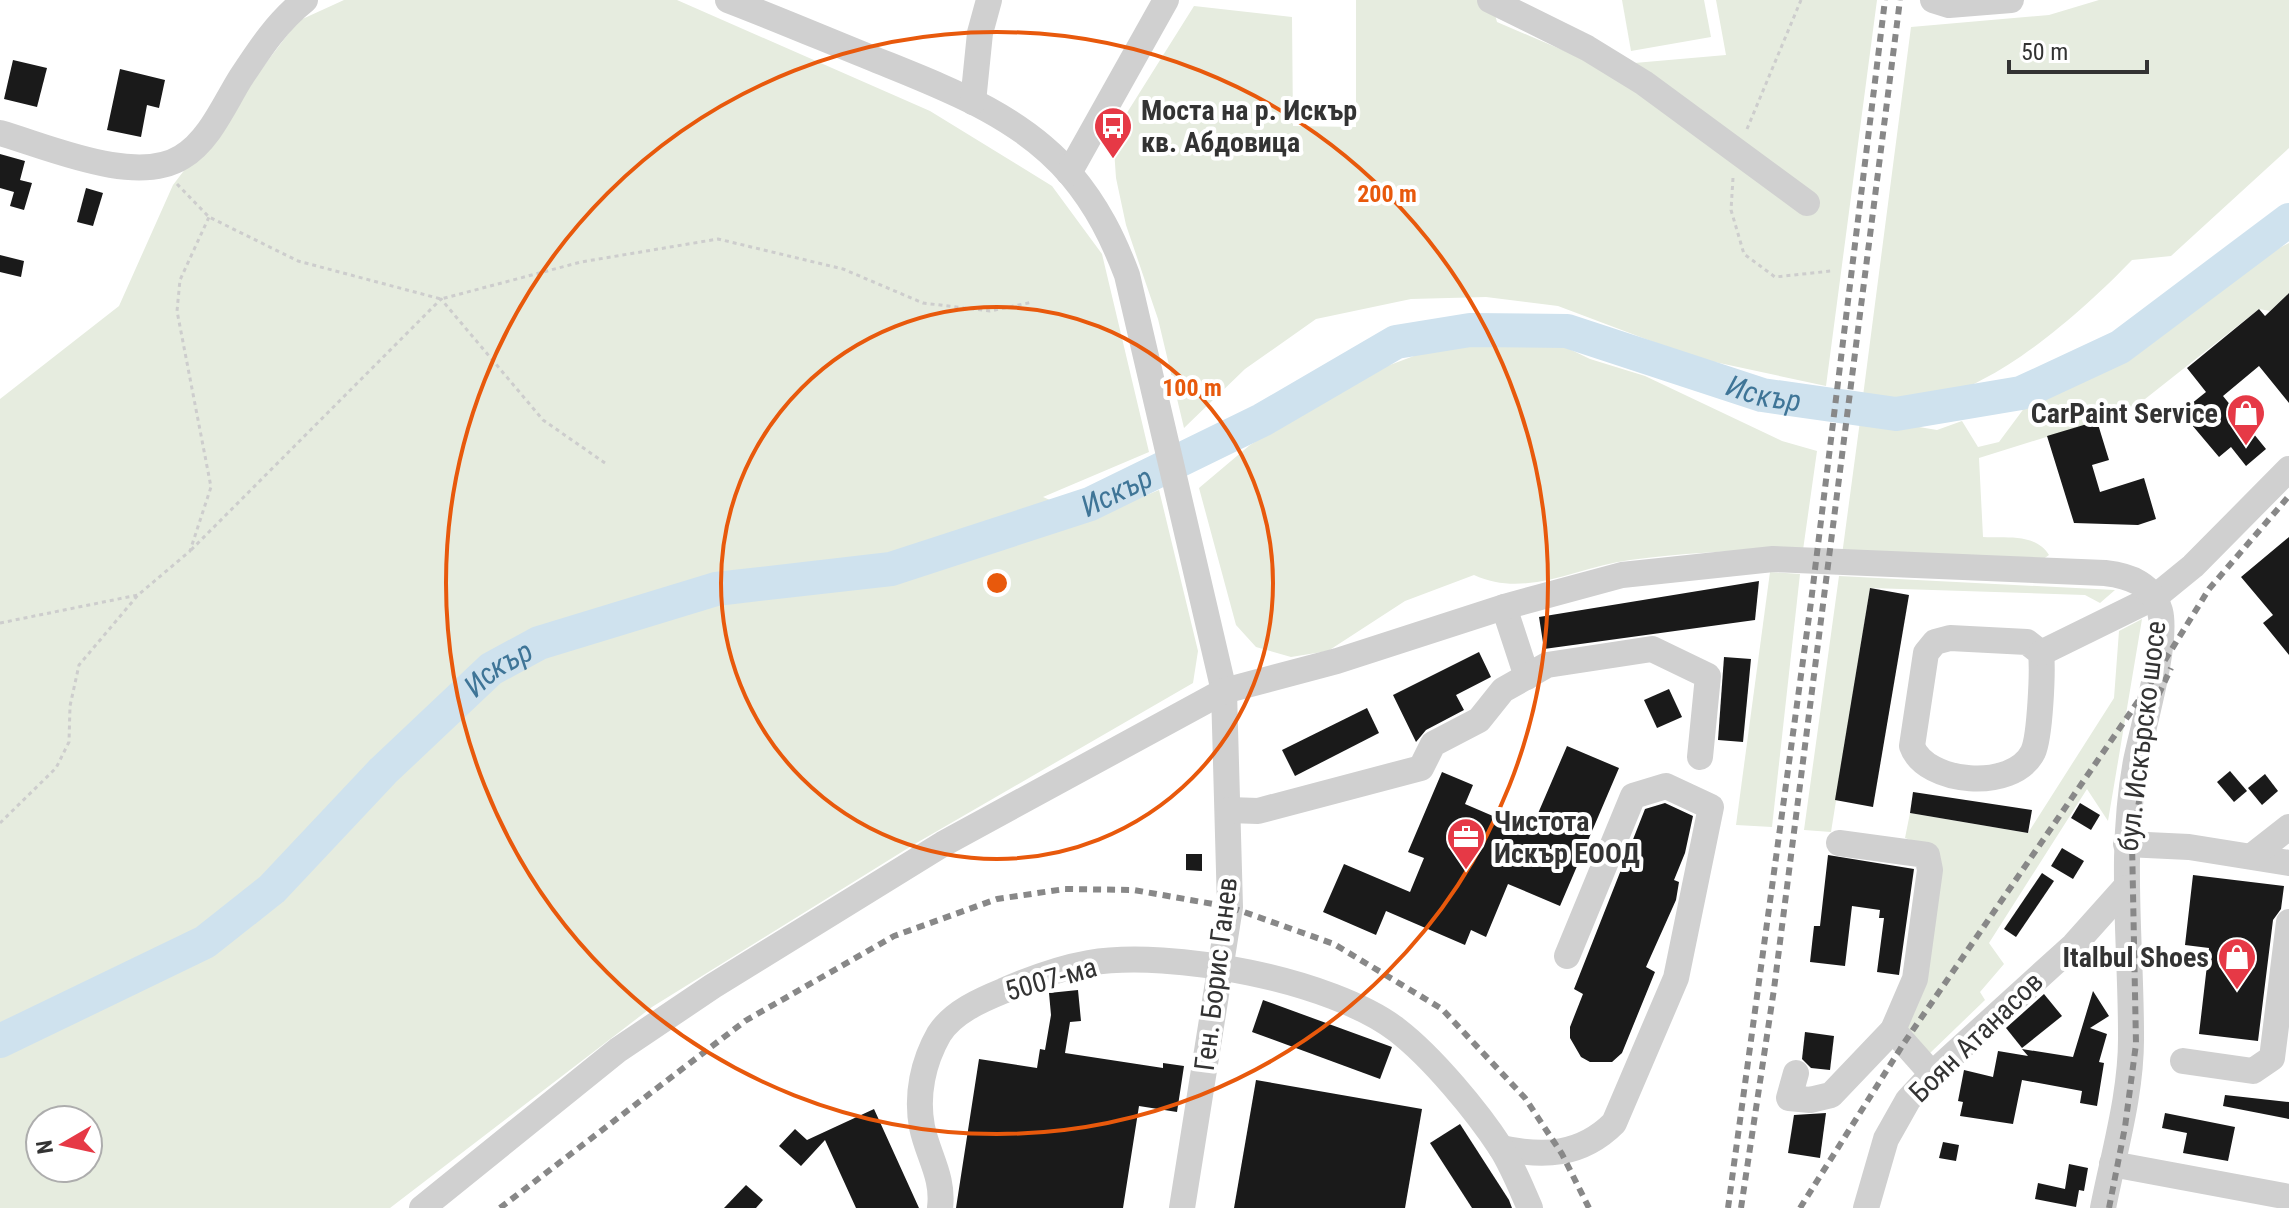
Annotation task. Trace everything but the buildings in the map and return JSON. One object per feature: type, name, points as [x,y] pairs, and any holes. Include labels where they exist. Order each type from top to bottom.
[{"type":"street","points":[[0,133],[107,164],[138,169],[161,167],[184,157],[203,138],[283,17],[305,0]]},
{"type":"street","name":"Ген. Борис Ганев","points":[[728,0],[973,102],[1016,127],[1069,173],[1112,235],[1139,324],[1202,584],[1224,691],[1230,907],[1182,1208]]},
{"type":"street","points":[[973,102],[980,33],[989,0]]},
{"type":"street","points":[[1069,173],[1166,0]]},
{"type":"street","points":[[1490,0],[1528,16],[1632,76],[1807,203]]},
{"type":"street","points":[[1933,0],[1949,5],[2011,0]]},
{"type":"street","points":[[2041,653],[2155,597],[2203,556],[2289,469]]},
{"type":"street","points":[[422,1208],[618,1050],[713,986],[943,844],[1224,691],[1337,661],[1504,607],[1622,575],[1773,559],[2105,573],[2126,576],[2143,584],[2155,597]]},
{"type":"street","name":"бул. Искърско шосе","points":[[2103,1208],[2131,1037],[2126,844],[2130,797],[2162,629],[2155,597]]},
{"type":"street","points":[[1504,607],[1527,677]]},
{"type":"street","points":[[1950,638],[2027,642],[2041,653],[2043,670],[2033,751],[2021,767],[2003,777],[1981,780],[1926,767],[1916,759],[1912,746],[1926,653],[1935,642],[1950,638]]},
{"type":"street","points":[[1229,810],[1258,811],[1421,768],[1433,744],[1479,720],[1503,690],[1547,665],[1652,649],[1708,676],[1700,757]]},
{"type":"street","points":[[1501,1148],[1536,1155],[1562,1154],[1602,1135],[1614,1123],[1676,978],[1711,807],[1666,786],[1633,796],[1567,956]]},
{"type":"street","points":[[2252,856],[2289,827]]},
{"type":"street","points":[[1796,1073],[1789,1098],[1810,1100],[1831,1095],[1893,1030],[1915,979],[1930,870],[1927,855],[1839,843]]},
{"type":"street","points":[[2126,844],[2189,847],[2289,863]]},
{"type":"street","name":"Боян Атанасов","points":[[1866,1208],[1877,1164],[1895,1119],[1932,1074],[2074,945],[2125,888]]},
{"type":"street","points":[[2183,1061],[2253,1071],[2272,1058],[2289,922]]},
{"type":"street","name":"5007-ма","points":[[940,1208],[943,1187],[922,1126],[921,1074],[941,1032],[972,1004],[1029,979],[1091,962],[1161,961],[1220,968],[1304,986],[1356,1004],[1399,1031],[1446,1080],[1501,1148],[1530,1208]]},
{"type":"street","points":[[1893,1030],[1932,1074]]},
{"type":"street","points":[[2112,1164],[2289,1197]]},
{"type":"path","points":[[161,167],[209,217],[298,261],[441,299],[581,262],[718,239],[843,269],[923,303],[990,311],[1033,302]]},
{"type":"path","points":[[190,551],[211,487],[177,311],[180,280],[209,217]]},
{"type":"path","points":[[441,299],[543,420],[605,463]]},
{"type":"path","points":[[0,823],[56,768],[69,742],[70,706],[79,665],[138,595],[190,551],[441,299]]},
{"type":"path","points":[[0,623],[138,595]]},
{"type":"shaded area","points":[[344,0],[677,0],[930,111],[1052,186],[1102,254],[1149,452],[1043,497],[1092,518],[1159,490],[1198,651],[1193,683],[913,845],[652,1007],[390,1208],[0,1208],[0,399],[119,306],[173,185],[298,21]]},
{"type":"shaded area","points":[[1356,0],[1491,0],[1497,22],[1600,66],[1726,55],[1716,0],[1877,0],[1826,386],[1696,358],[1558,306],[1486,297],[1411,299],[1316,319],[1245,369],[1184,428],[1158,319],[1126,225],[1116,178],[1113,135],[1194,6],[1292,17],[1293,126],[1356,127]]},
{"type":"shaded area","points":[[1622,0],[1704,0],[1711,37],[1631,51]]},
{"type":"shaded area","points":[[2099,0],[2289,0],[2289,148],[2171,256],[2132,260],[2066,322],[1985,378],[1931,399],[1863,396],[1911,27],[2049,15]]},
{"type":"shaded area","points":[[2289,243],[2289,293],[2270,311],[2259,309],[2140,403],[2097,421],[1979,458],[1983,537],[2019,538],[2036,543],[2049,555],[2039,562],[1842,555],[1860,421],[1877,420],[1937,430],[1962,421],[1978,447],[1999,442],[2025,407],[2112,363],[2248,264]]},
{"type":"shaded area","points":[[1451,342],[1561,345],[1590,359],[1645,376],[1782,441],[1817,451],[1803,550],[1716,552],[1630,560],[1532,583],[1493,582],[1474,575],[1405,601],[1328,651],[1291,657],[1256,647],[1236,625],[1199,488],[1250,445],[1366,374]]},
{"type":"shaded area","points":[[1770,572],[1800,574],[1772,827],[1736,825]]},
{"type":"shaded area","points":[[1839,576],[2115,590],[2100,603],[2085,595],[1870,588],[1831,832],[1804,830]]},
{"type":"shaded area","points":[[2142,619],[2108,821],[2087,789],[1989,943],[2004,964],[1980,992],[1985,1000],[1929,1054],[1905,1030],[1933,848],[1905,838],[1910,813],[2028,833],[2114,698],[2119,631]]},
{"type":"waterway","name":"Искър","points":[[0,1041],[205,942],[272,889],[383,771],[491,669],[539,643],[716,589],[891,569],[1090,504],[1262,420],[1396,342],[1470,330],[1567,331],[1762,395],[1896,414],[2021,393],[2120,347],[2289,220]]},
{"type":"railway","points":[[1728,1208],[1811,602],[1885,0]]},
{"type":"railway","points":[[1741,1208],[1774,989],[1900,0]]},
{"type":"railway","points":[[1800,1208],[1904,1043],[2152,681],[2209,589],[2289,496]]},
{"type":"railway","points":[[2109,1208],[2125,1127],[2136,1044],[2132,842],[2157,698],[2171,668]]},
{"type":"railway","points":[[500,1208],[745,1021],[894,936],[997,899],[1065,889],[1134,890],[1230,907],[1334,944],[1442,1009],[1525,1098],[1562,1154],[1589,1208]]},
{"type":"place","name":"Моста на р. Искър кв. Абдовица","points":[[1113,160]]},
{"type":"place","name":"CarPaint Service","points":[[2246,447]]},
{"type":"place","name":"Чистота Искър ЕООД","points":[[1466,871]]},
{"type":"place","name":"Italbul Shoes","points":[[2237,991]]}]
